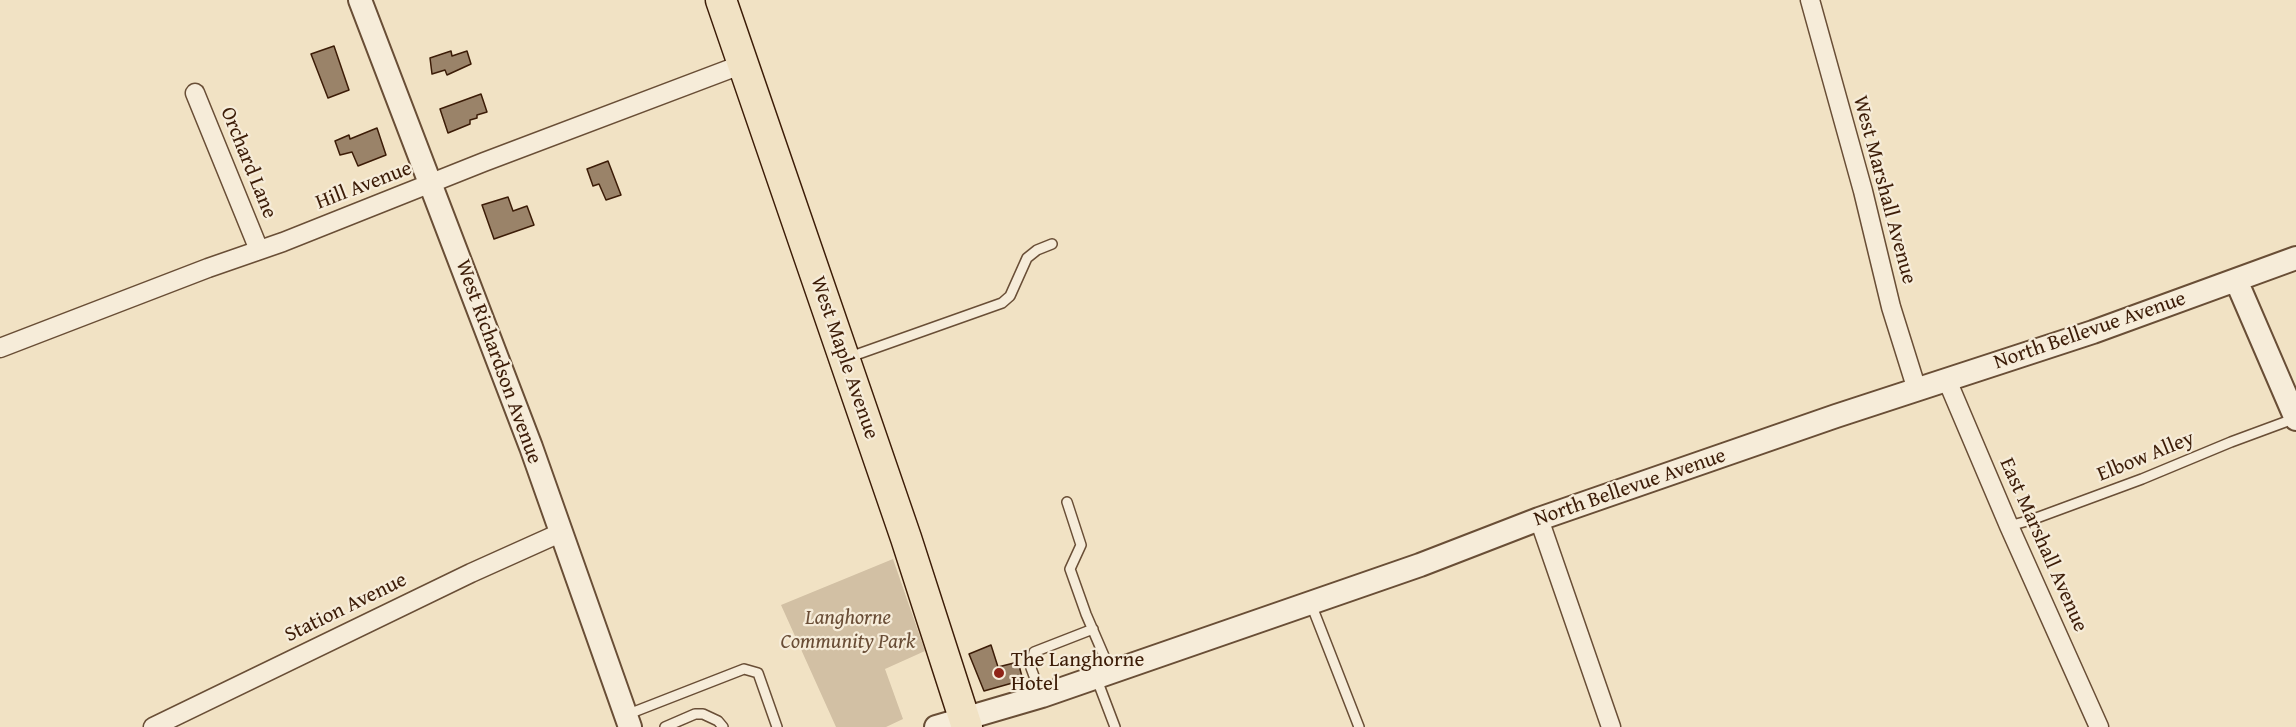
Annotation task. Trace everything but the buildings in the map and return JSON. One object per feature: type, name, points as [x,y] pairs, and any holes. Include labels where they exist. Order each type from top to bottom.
[{"type":"main road","name":"West Maple Avenue","points":[[721,0],[965,722]]},
{"type":"street","name":"West Richardson Avenue","points":[[360,0],[531,447],[628,721]]},
{"type":"street","name":"West Marshall Avenue","points":[[1810,0],[1863,190],[1891,307],[1917,390]]},
{"type":"street","name":"Hill Avenue","points":[[0,348],[743,64]]},
{"type":"street","name":"Orchard Lane","points":[[195,93],[259,250]]},
{"type":"street","name":"North Bellevue Avenue","points":[[936,727],[965,722],[1042,696],[1420,565],[1539,519],[2082,335],[2296,258]]},
{"type":"street","points":[[2236,280],[2296,418]]},
{"type":"street","name":"East Marshall Avenue","points":[[1947,380],[2099,727]]},
{"type":"street","points":[[1539,519],[1611,727]]},
{"type":"street","name":"Station Avenue","points":[[153,727],[471,573],[561,533]]},
{"type":"lane","points":[[844,359],[1002,303],[1010,296],[1027,258],[1037,250],[1052,244]]},
{"type":"lane","name":"Elbow Alley","points":[[2009,526],[2142,479],[2296,418]]},
{"type":"lane","points":[[1067,502],[1081,545],[1070,568],[1093,629],[1115,727]]},
{"type":"lane","points":[[1310,602],[1359,727]]},
{"type":"lane","points":[[1042,696],[1031,668],[1034,652],[1093,629]]},
{"type":"lane","points":[[628,721],[744,669],[758,673],[777,727]]},
{"type":"lane","points":[[665,727],[695,714],[703,714],[718,721],[723,727]]},
{"type":"green space","name":"Langhorne Community Park","points":[[893,559],[925,651],[885,669],[903,719],[886,727],[836,727],[781,605]]},
{"type":"place","name":"The Langhorne Hotel","points":[[999,673]]}]
